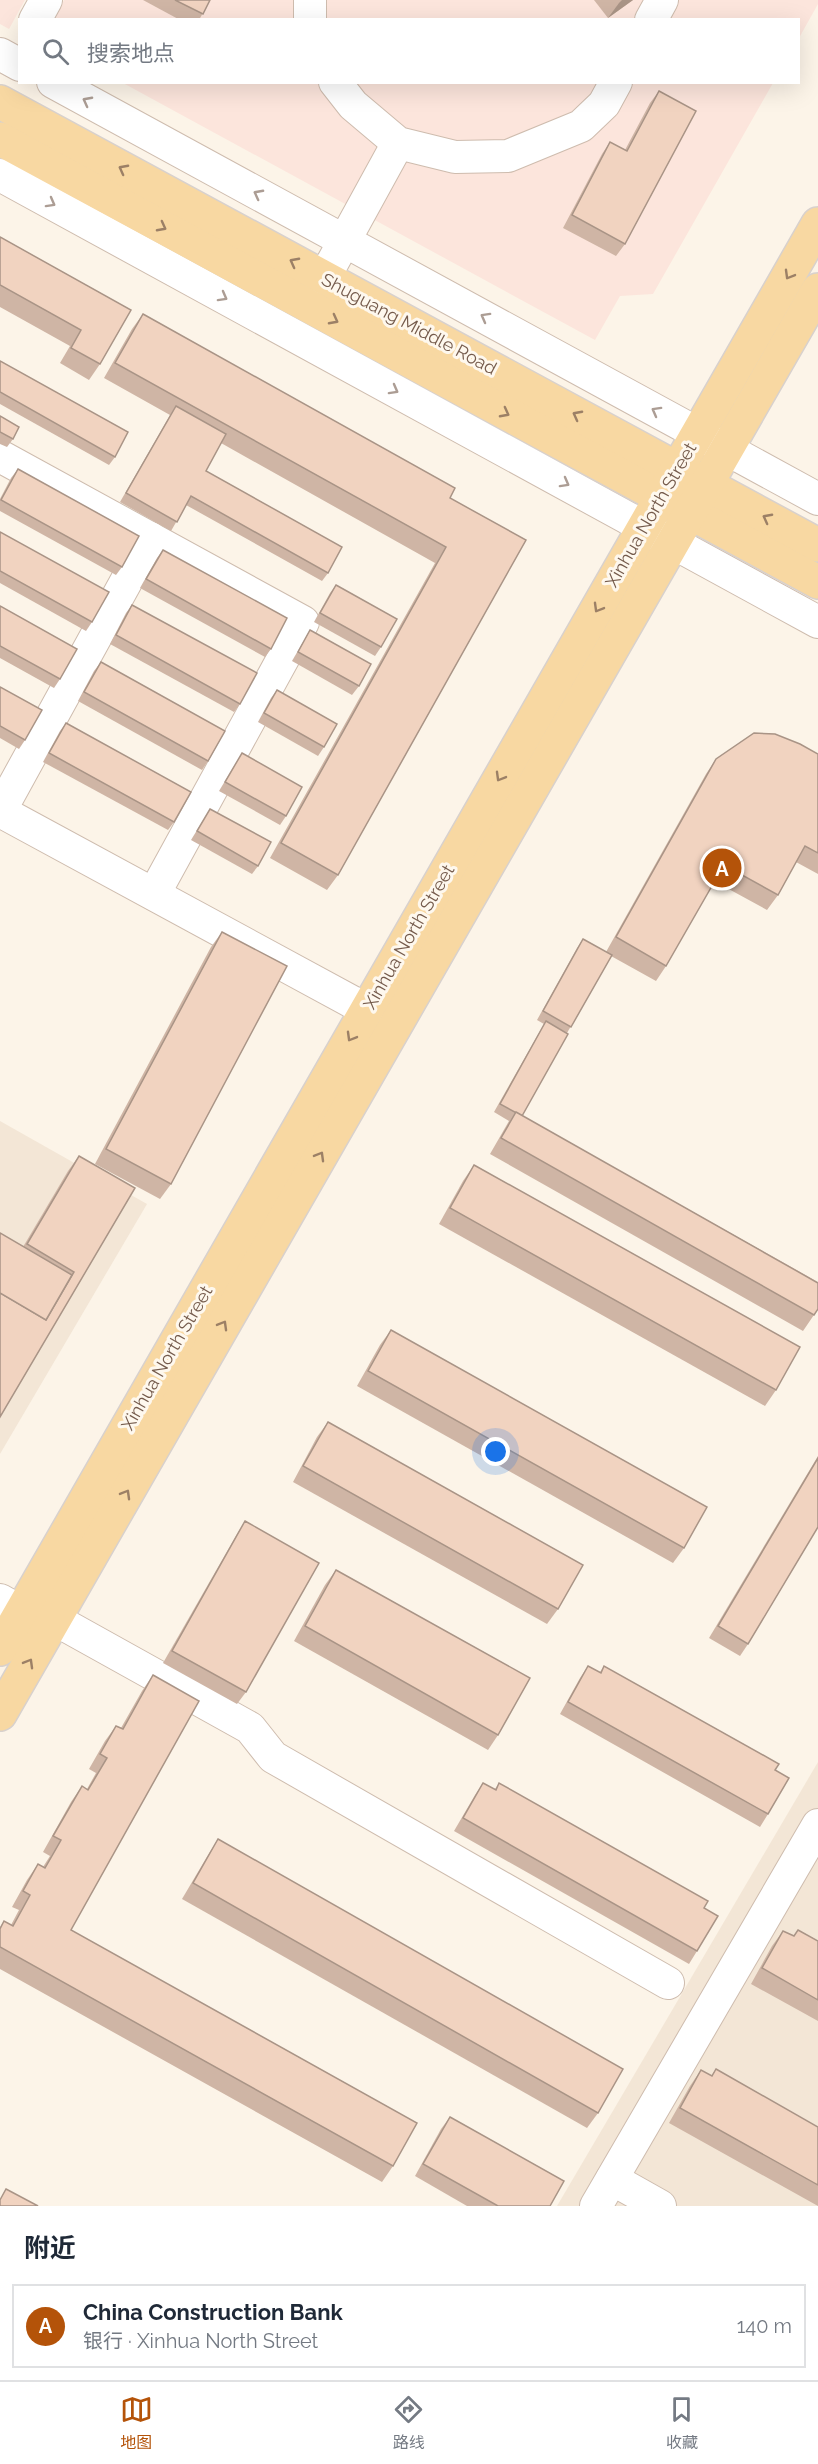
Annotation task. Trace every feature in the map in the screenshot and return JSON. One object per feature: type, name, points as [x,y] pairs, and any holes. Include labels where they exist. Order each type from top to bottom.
[{"type":"main road","name":"Shuguang Middle Road","points":[[0,102],[818,545]]},
{"type":"main road","name":"Shuguang Middle Road","points":[[0,139],[818,582]]},
{"type":"main road","name":"Xinhua North Street","points":[[0,1649],[11,1606],[367,1010],[818,224]]},
{"type":"main road","name":"Xinhua North Street","points":[[0,1714],[818,290]]},
{"type":"street","points":[[36,18],[46,0]]},
{"type":"street","points":[[310,0],[310,18]]},
{"type":"street","points":[[652,18],[662,0]]},
{"type":"street","points":[[56,84],[818,499]]},
{"type":"street","points":[[336,84],[353,105],[398,143],[455,157],[508,156],[581,126],[604,104],[615,84]]},
{"type":"street","points":[[324,278],[398,143]]},
{"type":"street","points":[[0,175],[818,622]]},
{"type":"street","points":[[2,461],[150,538],[303,622],[154,894]]},
{"type":"street","points":[[150,538],[0,811],[367,1010]]},
{"type":"street","points":[[54,1619],[250,1728],[273,1757],[668,1983]]},
{"type":"street","points":[[596,2206],[818,1824]]},
{"type":"street","points":[[612,2179],[660,2206]]},
{"type":"shaded area","points":[[0,0],[25,0],[9,29],[0,24]]},
{"type":"shaded area","points":[[64,0],[818,0],[800,36],[800,18],[55,18]]},
{"type":"shaded area","points":[[125,84],[772,84],[653,294],[620,296],[595,340]]},
{"type":"shaded area","points":[[0,1121],[147,1204],[0,1454]]},
{"type":"shaded area","points":[[818,1762],[818,2206],[557,2206]]},
{"type":"building","points":[[175,0],[210,0],[203,14]]},
{"type":"building","points":[[659,91],[696,111],[625,244],[572,215],[610,142],[627,151]]},
{"type":"building","points":[[0,237],[131,310],[100,364],[71,348],[81,330],[0,285]]},
{"type":"building","points":[[143,314],[455,488],[450,498],[526,540],[338,875],[281,843],[446,547],[115,363]]},
{"type":"building","points":[[0,361],[128,432],[115,457],[0,392]]},
{"type":"building","points":[[176,406],[226,434],[206,471],[342,547],[328,573],[191,496],[177,522],[126,493]]},
{"type":"building","points":[[0,416],[19,427],[13,439],[0,432]]},
{"type":"building","points":[[18,469],[139,536],[122,567],[1,500]]},
{"type":"building","points":[[0,532],[109,592],[92,622],[0,571]]},
{"type":"building","points":[[163,550],[287,618],[271,649],[146,579]]},
{"type":"building","points":[[336,585],[397,619],[381,647],[320,613]]},
{"type":"building","points":[[132,605],[257,673],[240,704],[116,635]]},
{"type":"building","points":[[0,606],[77,649],[60,679],[0,646]]},
{"type":"building","points":[[310,630],[371,664],[359,686],[298,652]]},
{"type":"building","points":[[101,662],[225,731],[208,761],[84,692]]},
{"type":"building","points":[[0,687],[42,710],[25,740],[0,726]]},
{"type":"building","points":[[277,690],[337,724],[324,747],[264,713]]},
{"type":"building","points":[[66,723],[191,792],[174,822],[49,753]]},
{"type":"building","points":[[754,733],[775,734],[818,754],[818,853],[805,846],[778,895],[724,865],[666,966],[616,937],[716,759]]},
{"type":"building","points":[[242,753],[302,787],[286,816],[225,782]]},
{"type":"building","points":[[210,809],[271,842],[258,866],[197,831]]},
{"type":"building","points":[[222,932],[287,966],[171,1184],[106,1149]]},
{"type":"building","points":[[583,939],[612,955],[571,1027],[543,1011]]},
{"type":"building","points":[[546,1021],[568,1034],[522,1116],[500,1104]]},
{"type":"building","points":[[516,1112],[818,1283],[818,1309],[814,1315],[501,1138]]},
{"type":"building","points":[[79,1156],[135,1188],[0,1417],[0,1293],[46,1320],[74,1272],[27,1244]]},
{"type":"building","points":[[474,1165],[800,1347],[776,1390],[450,1208]]},
{"type":"building","points":[[0,1233],[72,1275],[46,1320],[0,1293]]},
{"type":"building","points":[[391,1330],[707,1507],[684,1548],[368,1371]]},
{"type":"building","points":[[328,1422],[583,1565],[558,1609],[303,1466]]},
{"type":"building","points":[[818,1458],[818,1527],[748,1644],[718,1626]]},
{"type":"building","points":[[245,1521],[319,1563],[246,1692],[172,1651]]},
{"type":"building","points":[[336,1570],[530,1678],[498,1735],[305,1626]]},
{"type":"building","points":[[588,1666],[601,1673],[604,1666],[779,1764],[775,1770],[789,1778],[768,1814],[568,1702]]},
{"type":"building","points":[[153,1675],[199,1701],[71,1930],[417,2123],[393,2166],[0,1947],[0,1929],[4,1921],[13,1926],[30,1895],[23,1891],[38,1864],[45,1868],[61,1840],[53,1836],[82,1786],[88,1790],[107,1758],[100,1754],[116,1726],[123,1729]]},
{"type":"building","points":[[483,1783],[496,1790],[499,1783],[708,1901],[704,1908],[718,1916],[697,1951],[463,1818]]},
{"type":"building","points":[[218,1839],[623,2069],[598,2113],[193,1883]]},
{"type":"building","points":[[798,1930],[818,1941],[818,2000],[762,1968],[783,1931],[794,1936]]},
{"type":"building","points":[[716,2069],[818,2127],[818,2185],[680,2108],[701,2070],[712,2076]]},
{"type":"building","points":[[450,2117],[564,2181],[550,2206],[498,2206],[423,2164]]},
{"type":"building","points":[[6,2189],[38,2206],[0,2206],[0,2200]]},
{"type":"place","name":"China Construction Bank","points":[[722,868]]}]
